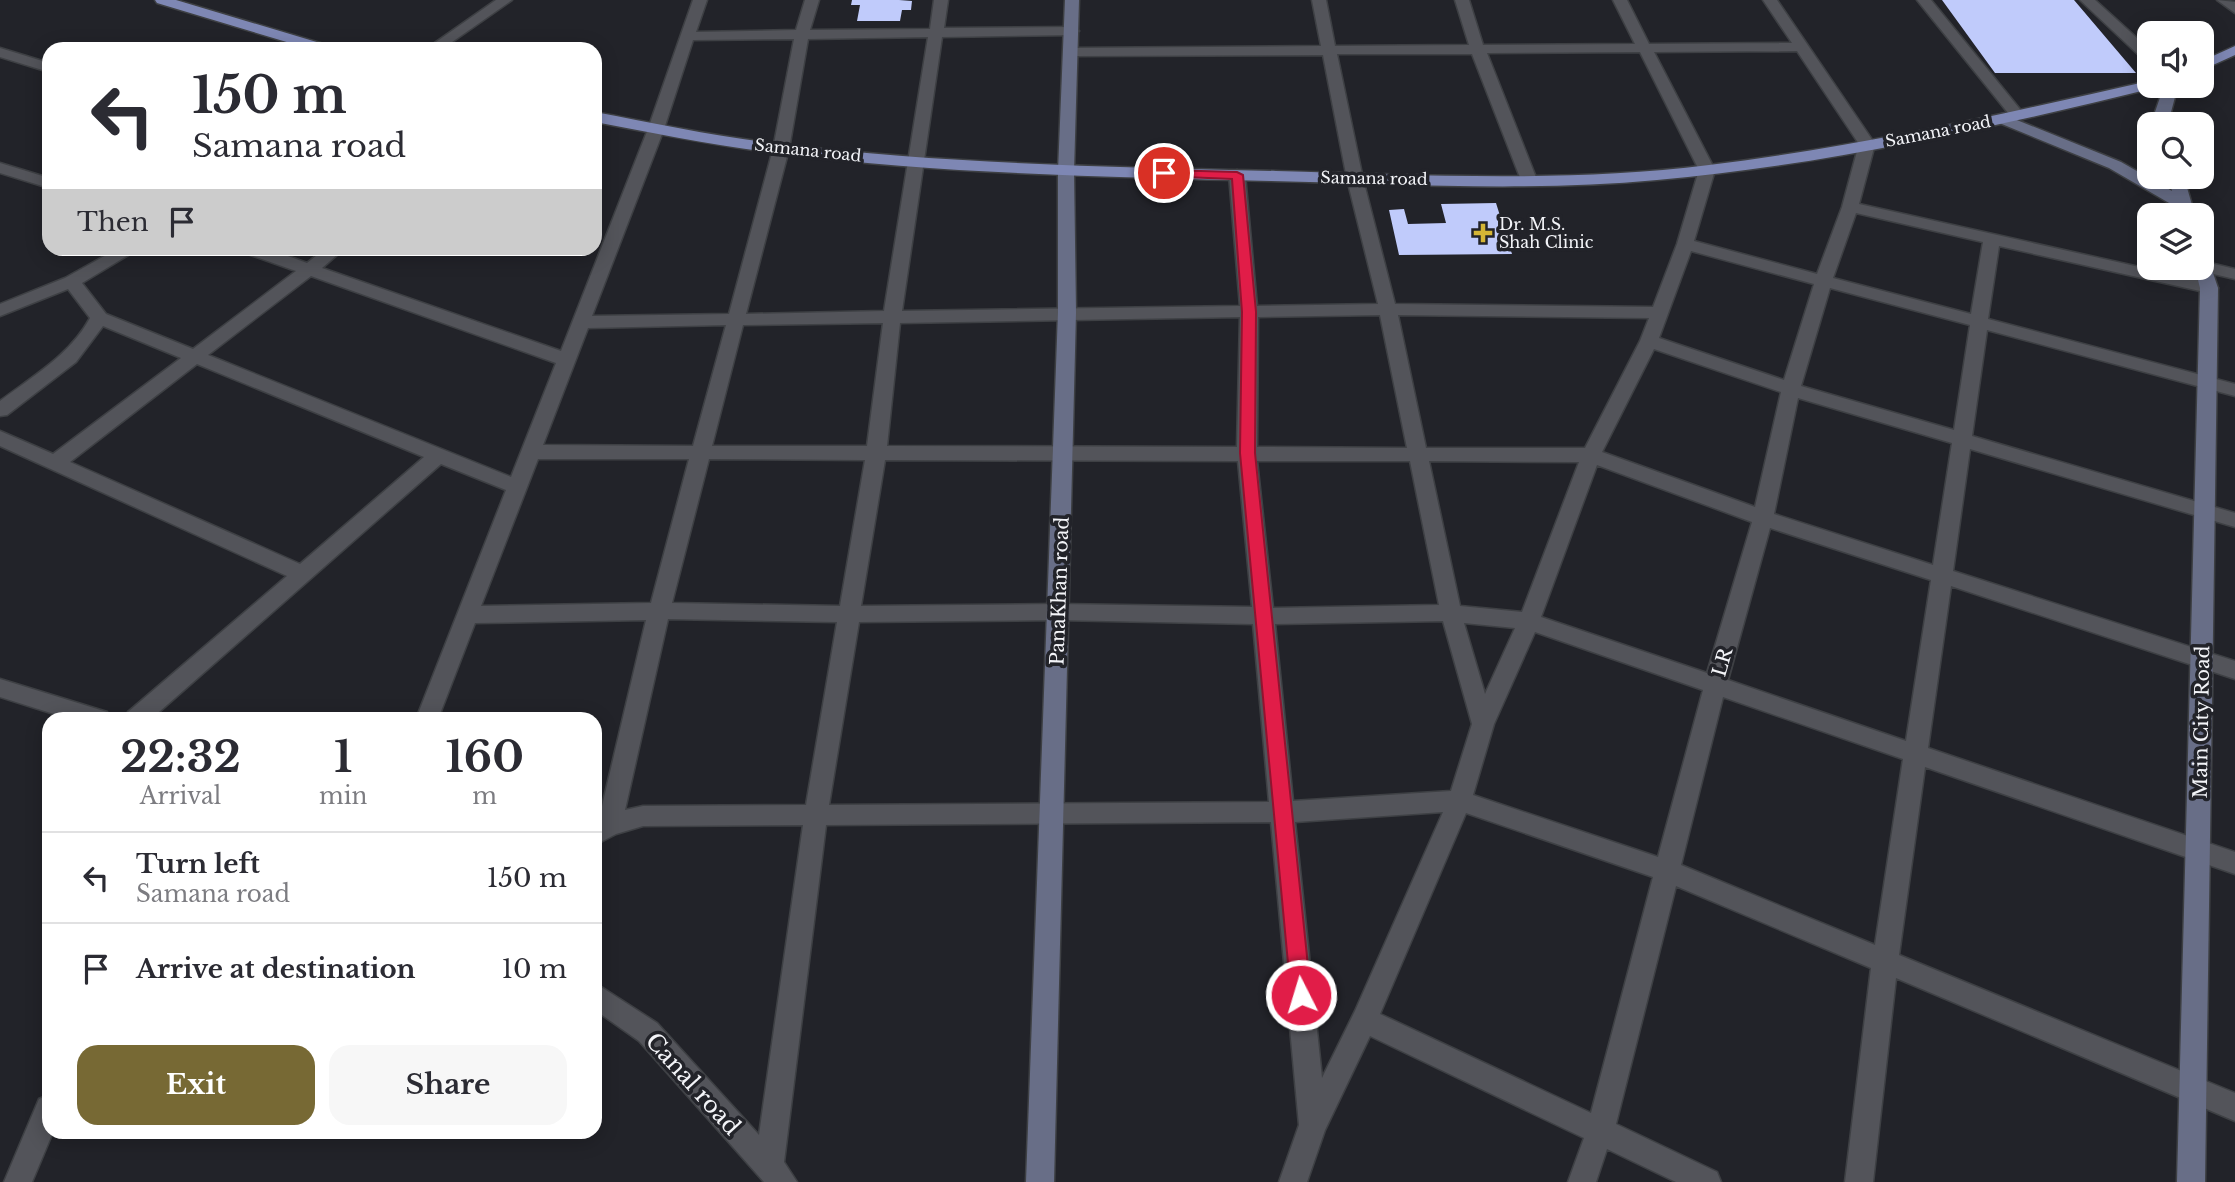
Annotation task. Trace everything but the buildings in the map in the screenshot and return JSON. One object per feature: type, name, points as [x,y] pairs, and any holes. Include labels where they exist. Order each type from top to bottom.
[{"type":"main road","points":[[163,0],[302,42]]},
{"type":"main road","points":[[2214,60],[2235,50]]},
{"type":"main road","name":"Samana road","points":[[602,118],[781,149],[915,161],[1066,171],[1355,179],[1529,180],[1624,177],[1707,170],[2018,116],[2137,88]]},
{"type":"street","points":[[443,42],[505,0]]},
{"type":"street","points":[[603,243],[656,129],[699,0]]},
{"type":"street","points":[[603,830],[781,149],[802,34],[812,0]]},
{"type":"street","points":[[776,1175],[816,814],[876,454],[892,318],[941,0]]},
{"type":"street","name":"PanaKhan road","points":[[1040,1182],[1068,313],[1066,171],[1072,0]]},
{"type":"street","points":[[1320,0],[1355,179],[1388,309],[1451,613],[1483,724]]},
{"type":"street","points":[[1462,0],[1478,50],[1529,180]]},
{"type":"street","points":[[1293,1182],[1313,1125],[1364,1020],[1460,802],[1483,724],[1529,621],[1591,455],[1649,341],[1685,244],[1707,170],[1620,0]]},
{"type":"street","points":[[1770,0],[1867,144]]},
{"type":"street","points":[[1924,0],[2018,116]]},
{"type":"street","points":[[2087,0],[2137,46]]},
{"type":"street","points":[[2224,0],[2235,9]]},
{"type":"street","points":[[687,36],[1072,31]]},
{"type":"street","points":[[1072,52],[1802,47]]},
{"type":"street","points":[[0,52],[42,66]]},
{"type":"street","points":[[2002,119],[2115,165],[2175,203]]},
{"type":"street","name":"LR","points":[[1582,1182],[1600,1131],[1715,685],[1763,518],[1791,389],[1824,279],[1850,207],[1867,144]]},
{"type":"street","points":[[0,168],[42,181]]},
{"type":"street","points":[[1237,175],[1249,312],[1247,453],[1313,1125]]},
{"type":"street","points":[[1850,207],[2209,288]]},
{"type":"street","points":[[1859,1182],[1885,962],[1991,240]]},
{"type":"street","points":[[1685,244],[2235,390]]},
{"type":"street","points":[[0,310],[71,282],[118,256]]},
{"type":"street","points":[[270,256],[567,360]]},
{"type":"street","points":[[55,463],[193,355],[327,256]]},
{"type":"street","points":[[430,712],[567,360],[599,256]]},
{"type":"street","points":[[2214,268],[2235,274]]},
{"type":"street","name":"Main City Road","points":[[2191,1182],[2209,288],[2207,280]]},
{"type":"street","points":[[71,282],[99,318],[517,487]]},
{"type":"street","points":[[581,322],[1388,309],[1658,313]]},
{"type":"street","points":[[0,410],[70,355],[92,334],[99,318]]},
{"type":"street","points":[[1649,341],[1791,389],[2235,520]]},
{"type":"street","points":[[0,438],[303,573]]},
{"type":"street","points":[[530,453],[1591,455],[1763,518],[2235,670]]},
{"type":"street","points":[[144,712],[438,456]]},
{"type":"street","points":[[467,615],[660,611],[851,614],[1058,612],[1265,616],[1451,613],[1529,621],[2235,863]]},
{"type":"street","points":[[0,688],[77,712]]},
{"type":"street","points":[[603,830],[642,816],[1052,811],[1283,812],[1460,802],[1667,871],[2235,1107]]},
{"type":"street","name":"Canal road","points":[[602,1000],[648,1032],[776,1175]]},
{"type":"street","points":[[1364,1020],[1707,1182]]},
{"type":"street","points":[[18,1182],[42,1125]]},
{"type":"place","name":"Dr. M.S. Shah Clinic","points":[[1483,233]]},
{"type":"route","points":[[1164,173],[1237,175],[1249,312],[1247,453],[1301,995]]}]
